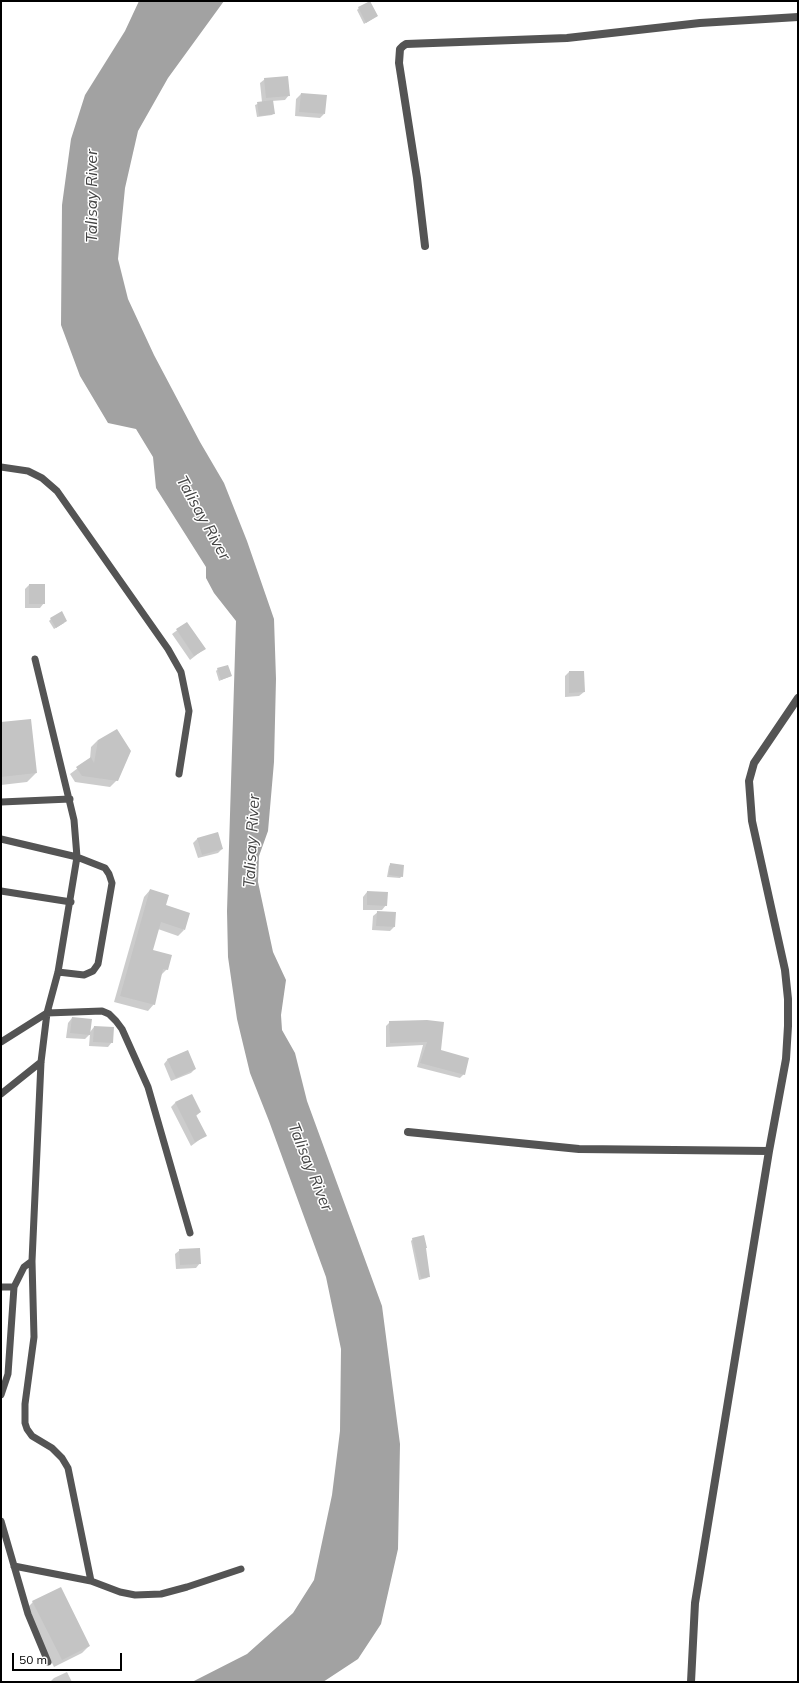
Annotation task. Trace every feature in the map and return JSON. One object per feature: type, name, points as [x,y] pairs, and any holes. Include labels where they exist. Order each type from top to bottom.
[{"type":"street","points":[[425,246],[417,178],[399,63],[400,49],[406,44],[567,38],[700,23],[798,17]]},
{"type":"street","points":[[691,1682],[695,1603],[769,1151],[786,1058],[788,999],[785,970],[752,821],[749,781],[754,763],[798,698]]},
{"type":"street","points":[[408,1132],[579,1149],[769,1151]]},
{"type":"lane","points":[[1,467],[28,471],[42,478],[57,491],[168,649],[181,672],[189,711],[180,774]]},
{"type":"lane","points":[[35,658],[70,799],[74,820],[77,857],[58,972],[47,1012],[41,1062],[32,1261],[34,1337],[25,1404],[25,1422],[27,1429],[32,1436],[52,1448],[62,1458],[68,1468],[91,1581]]},
{"type":"lane","points":[[1,802],[70,799]]},
{"type":"lane","points":[[1,839],[77,857],[105,868],[109,874],[112,883],[98,964],[92,971],[84,975],[58,972]]},
{"type":"lane","points":[[1,891],[70,902]]},
{"type":"lane","points":[[1,1042],[47,1012],[102,1011],[109,1014],[119,1025],[148,1087],[190,1233]]},
{"type":"lane","points":[[1,1094],[41,1062]]},
{"type":"lane","points":[[1,1395],[8,1374],[14,1287],[24,1267],[32,1261]]},
{"type":"lane","points":[[1,1287],[14,1287]]},
{"type":"lane","points":[[1,1521],[28,1614],[48,1662]]},
{"type":"lane","points":[[14,1566],[91,1581],[120,1592],[135,1595],[161,1594],[187,1588],[241,1569]]},
{"type":"water","name":"Talisay River","points":[[139,1],[224,1],[168,78],[138,131],[125,188],[118,259],[128,299],[154,355],[200,442],[224,483],[247,541],[274,619],[276,679],[274,762],[268,831],[259,856],[258,882],[273,952],[286,980],[281,1015],[282,1030],[295,1053],[307,1101],[382,1306],[400,1444],[398,1549],[381,1624],[358,1659],[323,1682],[192,1682],[247,1654],[293,1613],[314,1580],[332,1495],[340,1431],[341,1349],[326,1277],[250,1073],[237,1019],[228,957],[227,911],[236,621],[214,593],[206,578],[206,567],[156,488],[153,457],[136,429],[108,423],[80,376],[61,325],[62,205],[71,139],[85,95],[125,31]]},
{"type":"building","points":[[370,1],[378,16],[366,23],[358,7]]},
{"type":"building","points":[[288,76],[290,96],[266,98],[264,78]]},
{"type":"building","points":[[301,93],[327,95],[325,114],[299,112]]},
{"type":"building","points":[[273,100],[275,114],[259,116],[257,102]]},
{"type":"building","points":[[29,584],[45,584],[45,604],[29,604]]},
{"type":"building","points":[[62,611],[67,621],[56,628],[50,618]]},
{"type":"building","points":[[187,622],[206,649],[194,656],[176,629]]},
{"type":"building","points":[[228,665],[232,676],[221,680],[217,668]]},
{"type":"building","points":[[569,671],[584,671],[585,692],[569,693]]},
{"type":"building","points":[[31,719],[37,773],[1,777],[1,722]]},
{"type":"building","points":[[117,729],[131,751],[118,781],[82,776],[76,767],[91,757],[94,763],[98,740]]},
{"type":"building","points":[[218,832],[223,849],[202,855],[197,838]]},
{"type":"building","points":[[390,863],[404,865],[403,877],[389,875]]},
{"type":"building","points":[[150,889],[169,895],[166,905],[190,913],[185,930],[161,922],[153,950],[172,955],[168,970],[163,969],[155,1005],[120,996]]},
{"type":"building","points":[[367,891],[388,892],[387,906],[367,905]]},
{"type":"building","points":[[377,911],[396,912],[395,927],[376,926]]},
{"type":"building","points":[[72,1017],[92,1019],[90,1035],[70,1033]]},
{"type":"building","points":[[427,1020],[444,1022],[441,1050],[469,1058],[465,1075],[420,1063],[427,1042],[390,1043],[389,1021]]},
{"type":"building","points":[[94,1026],[114,1027],[113,1043],[93,1042]]},
{"type":"building","points":[[188,1050],[196,1069],[176,1078],[167,1059]]},
{"type":"building","points":[[192,1094],[201,1112],[196,1115],[207,1136],[195,1142],[175,1102]]},
{"type":"building","points":[[424,1235],[430,1277],[421,1278],[412,1238]]},
{"type":"building","points":[[200,1248],[201,1264],[180,1265],[179,1249]]},
{"type":"building","points":[[61,1587],[90,1646],[62,1660],[32,1601]]}]
